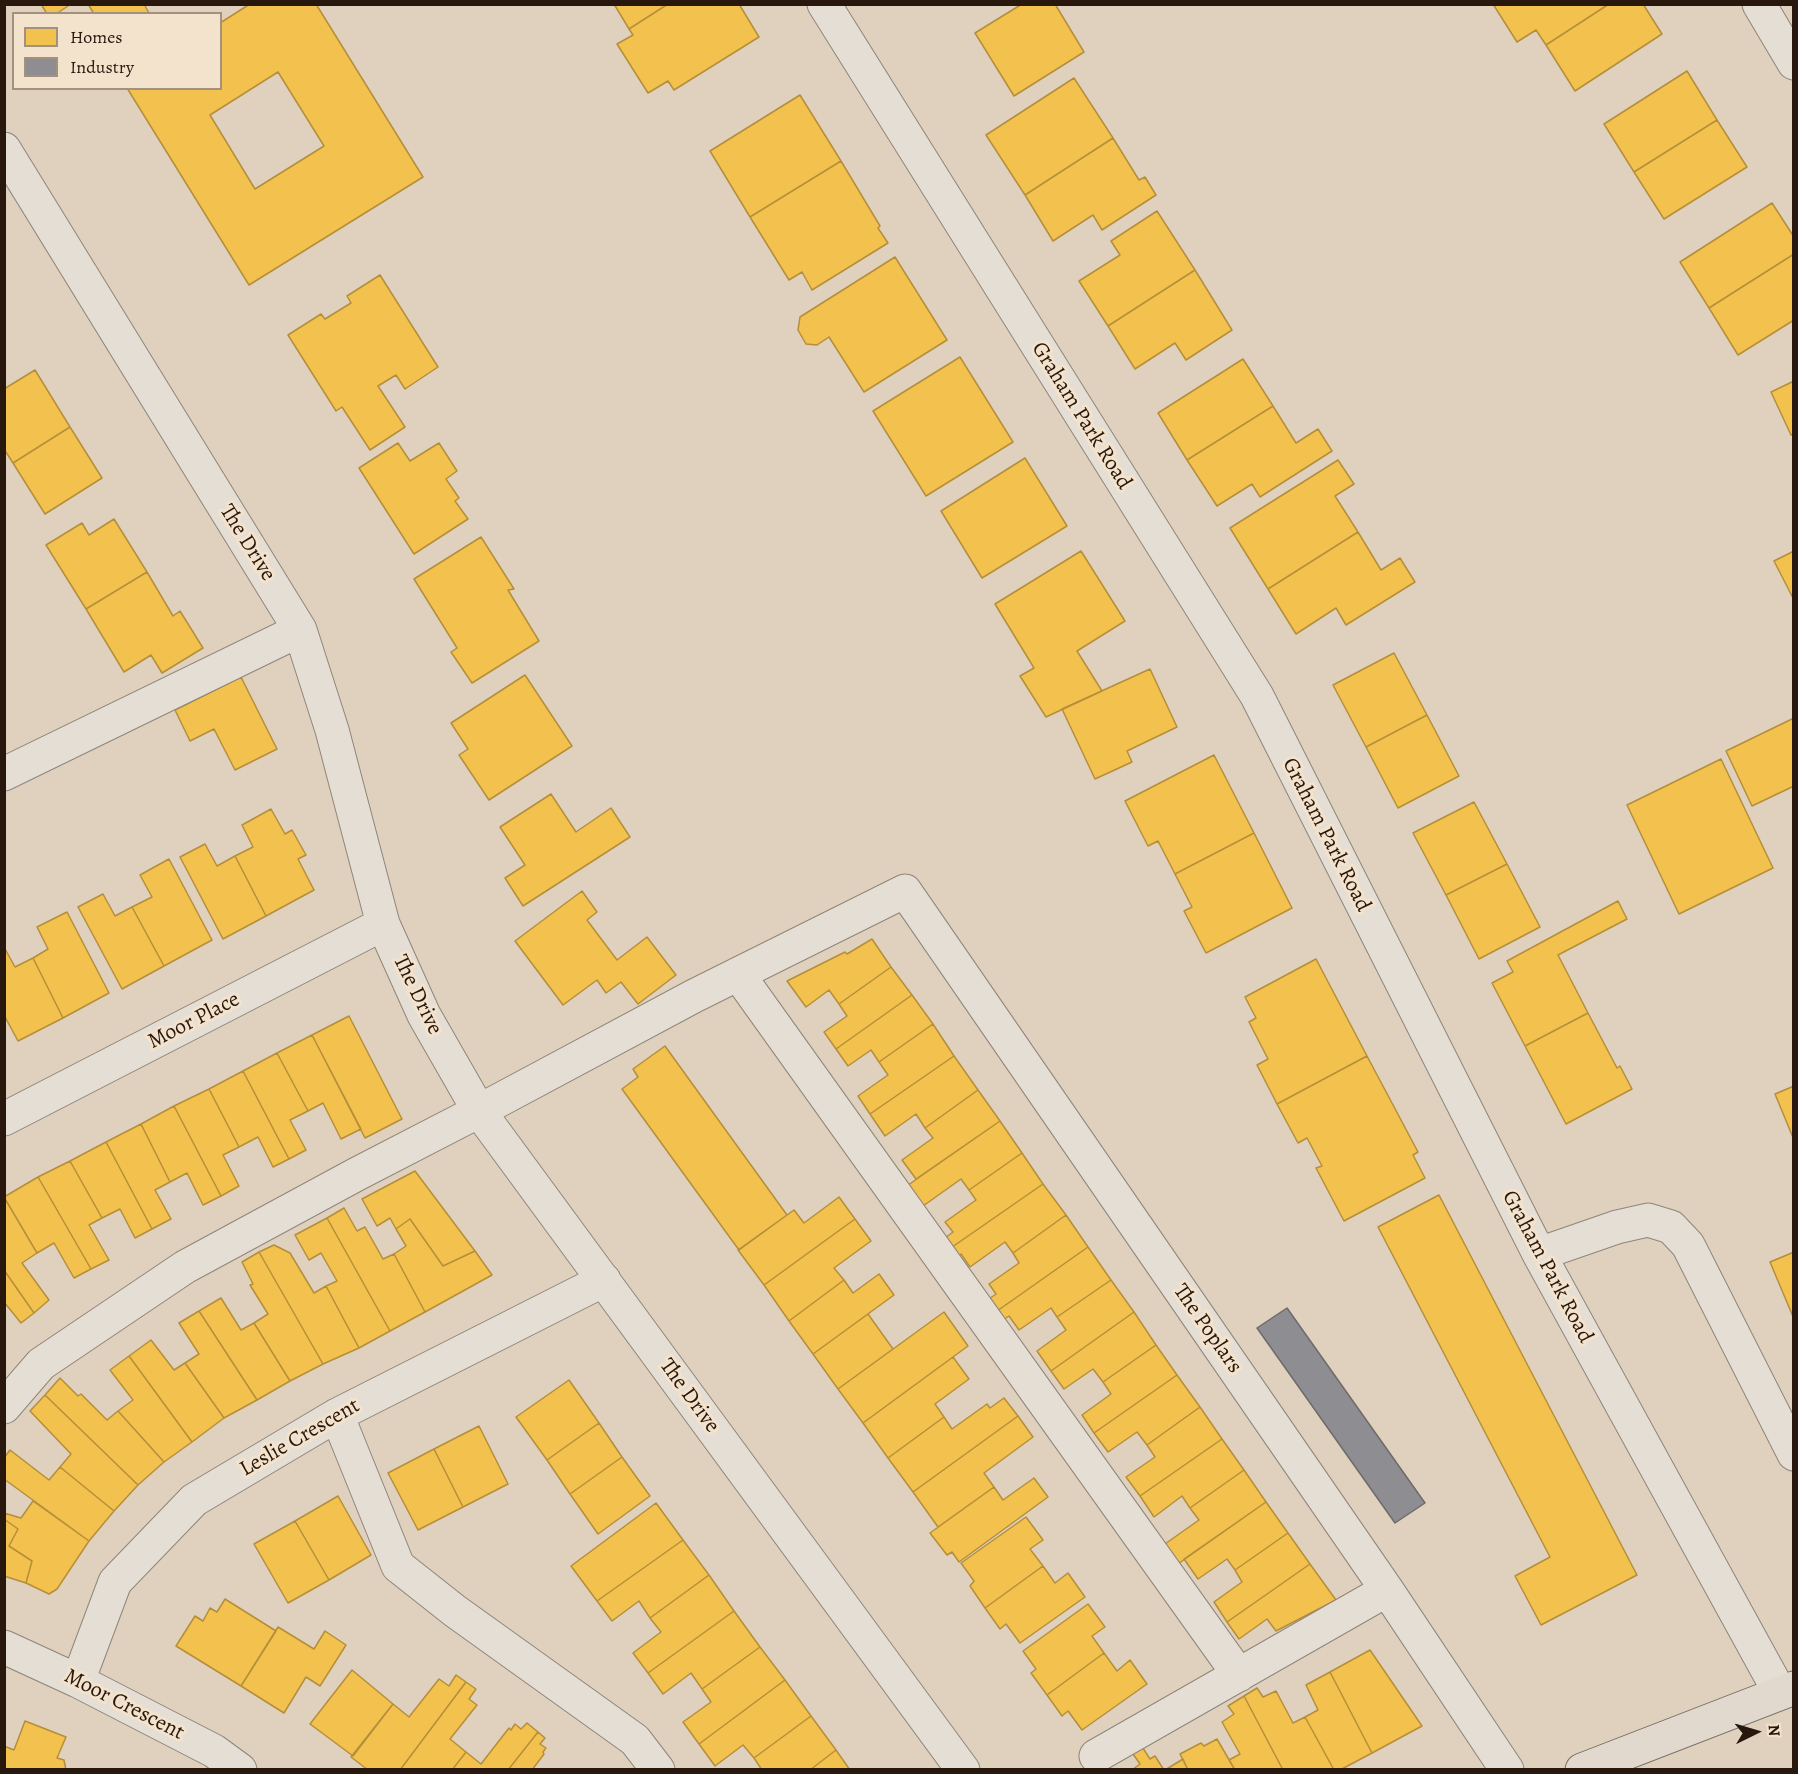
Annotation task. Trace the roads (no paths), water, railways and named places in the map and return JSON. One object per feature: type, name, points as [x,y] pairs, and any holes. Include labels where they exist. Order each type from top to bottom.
[{"type":"main road","points":[[1582,1770],[1787,1691]]},
{"type":"street","name":"Graham Park Road","points":[[824,4],[1257,696],[1539,1254],[1787,1691]]},
{"type":"street","points":[[1759,4],[1794,63]]},
{"type":"street","name":"The Drive","points":[[4,149],[300,630],[332,730],[383,924],[424,1015],[479,1111],[963,1770]]},
{"type":"street","points":[[4,774],[300,630]]},
{"type":"street","name":"The Poplars","points":[[738,974],[905,891],[1387,1590],[1507,1770]]},
{"type":"street","name":"Moor Place","points":[[4,1119],[383,924]]},
{"type":"street","points":[[4,1407],[41,1364],[185,1267],[738,974],[1239,1674]]},
{"type":"street","points":[[1539,1254],[1617,1227],[1648,1220],[1671,1227],[1688,1245],[1794,1454]]},
{"type":"street","name":"Leslie Crescent","points":[[78,1681],[115,1582],[194,1500],[337,1414],[604,1280]]},
{"type":"street","points":[[337,1414],[398,1566],[455,1611],[635,1740],[658,1770]]},
{"type":"street","points":[[1096,1756],[1387,1590]]},
{"type":"street","name":"Moor Crescent","points":[[4,1647],[78,1681],[214,1751],[240,1770]]}]
